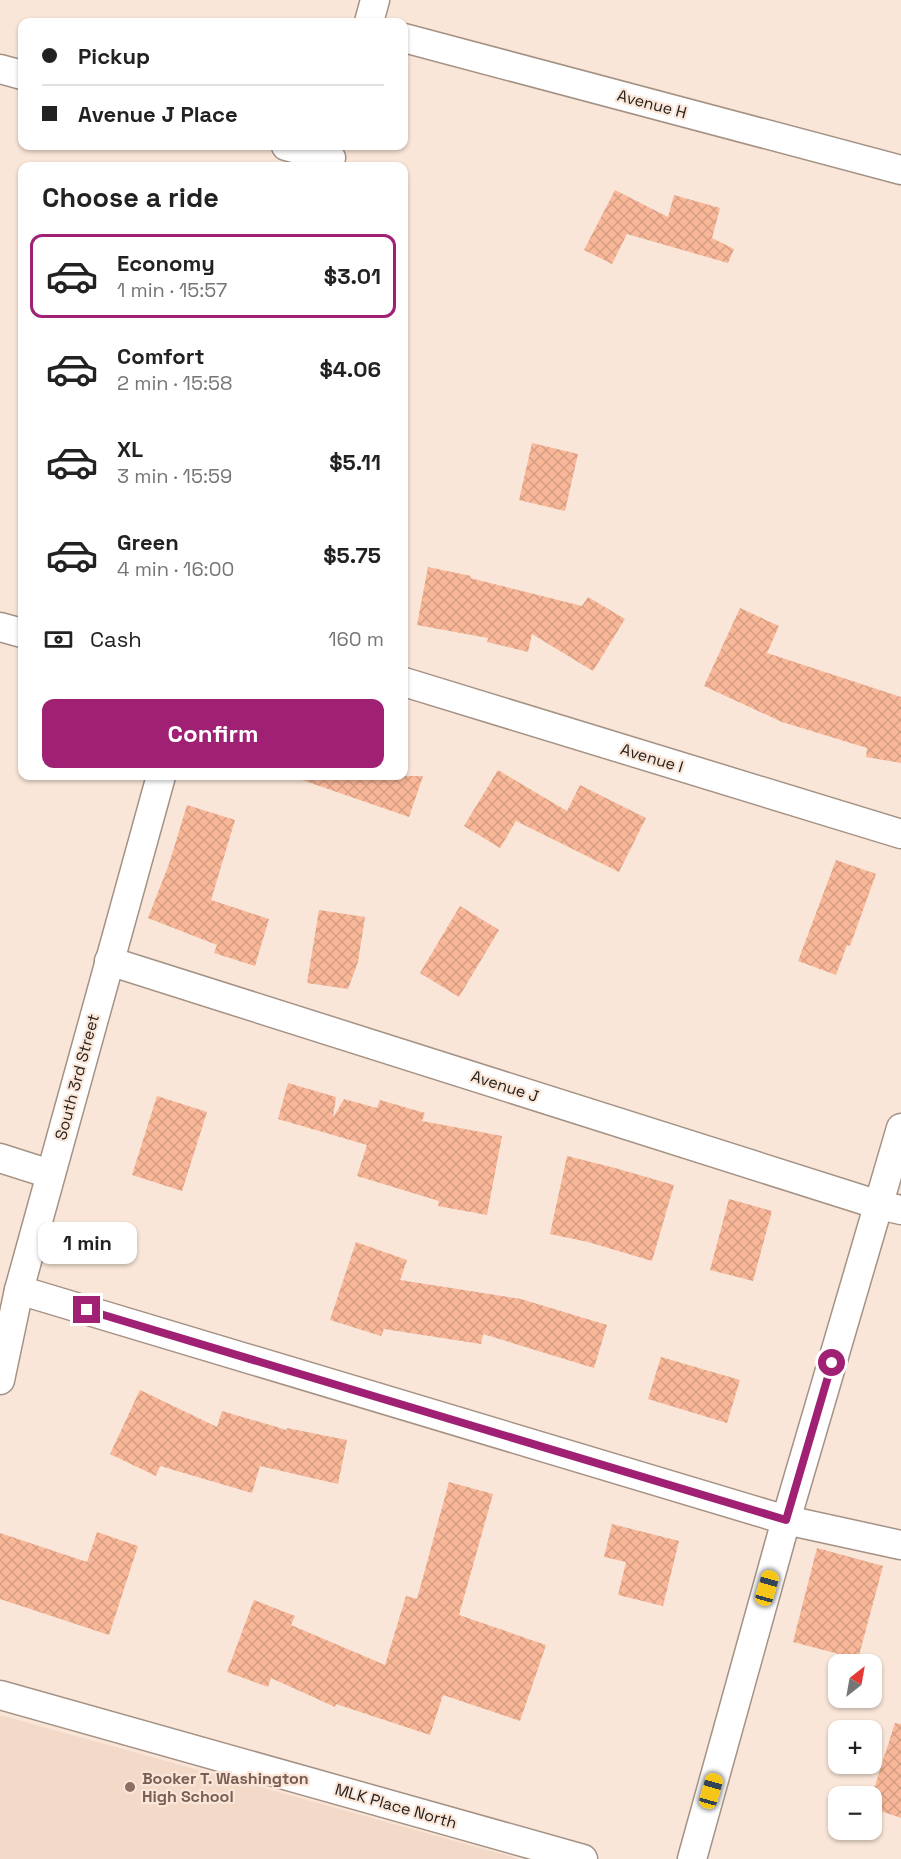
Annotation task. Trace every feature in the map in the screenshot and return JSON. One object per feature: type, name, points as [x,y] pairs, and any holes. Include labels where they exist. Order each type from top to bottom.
[{"type":"street","points":[[370,18],[375,0]]},
{"type":"street","name":"Avenue H","points":[[408,39],[901,170]]},
{"type":"street","points":[[0,69],[18,74]]},
{"type":"street","points":[[304,150],[332,156]]},
{"type":"street","points":[[0,627],[18,632]]},
{"type":"street","name":"Avenue I","points":[[408,683],[901,834]]},
{"type":"street","name":"South 3rd Street","points":[[0,1380],[19,1290],[160,780]]},
{"type":"street","name":"Avenue J","points":[[109,961],[890,1207]]},
{"type":"street","points":[[692,1859],[786,1520],[890,1207],[901,1128]]},
{"type":"street","points":[[0,1158],[50,1174]]},
{"type":"street","points":[[19,1290],[786,1520],[901,1545]]},
{"type":"street","name":"MLK Place North","points":[[0,1695],[584,1859]]},
{"type":"shaded area","name":"Booker T. Washington High School","points":[[0,1715],[520,1859],[0,1859]]},
{"type":"building","points":[[615,190],[668,217],[674,195],[720,208],[712,238],[734,249],[728,263],[627,234],[612,264],[584,250]]},
{"type":"building","points":[[532,443],[578,454],[565,511],[519,500]]},
{"type":"building","points":[[428,567],[471,576],[470,578],[582,606],[588,597],[625,619],[593,671],[532,634],[528,652],[487,642],[488,638],[417,625]]},
{"type":"building","points":[[740,608],[779,626],[767,653],[901,697],[901,763],[866,757],[867,748],[782,722],[704,686]]},
{"type":"building","points":[[498,770],[567,811],[580,785],[646,818],[619,872],[516,821],[500,848],[464,826]]},
{"type":"building","points":[[408,776],[423,776],[409,817],[302,780],[408,780]]},
{"type":"building","points":[[187,805],[235,820],[211,900],[269,919],[255,966],[214,953],[217,945],[148,918],[169,864]]},
{"type":"building","points":[[836,860],[876,874],[850,946],[847,945],[836,975],[798,961]]},
{"type":"building","points":[[460,906],[499,930],[459,997],[420,973]]},
{"type":"building","points":[[319,910],[365,917],[358,962],[348,989],[307,983]]},
{"type":"building","points":[[288,1083],[336,1097],[333,1118],[344,1099],[377,1108],[380,1100],[425,1113],[422,1121],[502,1136],[487,1215],[438,1206],[439,1201],[357,1176],[367,1145],[278,1119]]},
{"type":"building","points":[[157,1096],[207,1112],[182,1191],[132,1175]]},
{"type":"building","points":[[567,1156],[674,1185],[652,1261],[588,1242],[550,1234]]},
{"type":"building","points":[[729,1199],[772,1211],[753,1281],[710,1270]]},
{"type":"building","points":[[356,1242],[407,1260],[400,1280],[521,1299],[607,1325],[594,1368],[483,1334],[481,1344],[384,1329],[381,1336],[330,1320]]},
{"type":"building","points":[[661,1357],[740,1380],[727,1423],[648,1399]]},
{"type":"building","points":[[140,1390],[217,1427],[222,1411],[287,1430],[287,1428],[347,1440],[338,1484],[260,1466],[252,1493],[160,1466],[156,1476],[110,1454]]},
{"type":"building","points":[[449,1482],[493,1494],[459,1615],[546,1645],[520,1721],[443,1695],[430,1735],[336,1704],[335,1707],[271,1678],[268,1687],[227,1672],[254,1600],[295,1616],[291,1625],[385,1665],[406,1596],[417,1599]]},
{"type":"building","points":[[612,1524],[679,1541],[663,1606],[618,1595],[626,1562],[604,1557]]},
{"type":"building","points":[[97,1532],[138,1546],[109,1635],[0,1599],[0,1533],[87,1562]]},
{"type":"building","points":[[817,1548],[883,1566],[859,1654],[839,1654],[793,1642]]},
{"type":"building","points":[[895,1723],[901,1724],[901,1818],[882,1811],[882,1786],[875,1786],[879,1774],[882,1774],[882,1764]]},
{"type":"place","name":"Booker T. Washington High School","points":[[130,1787]]},
{"type":"route","points":[[87,1310],[786,1520],[832,1363]]}]
